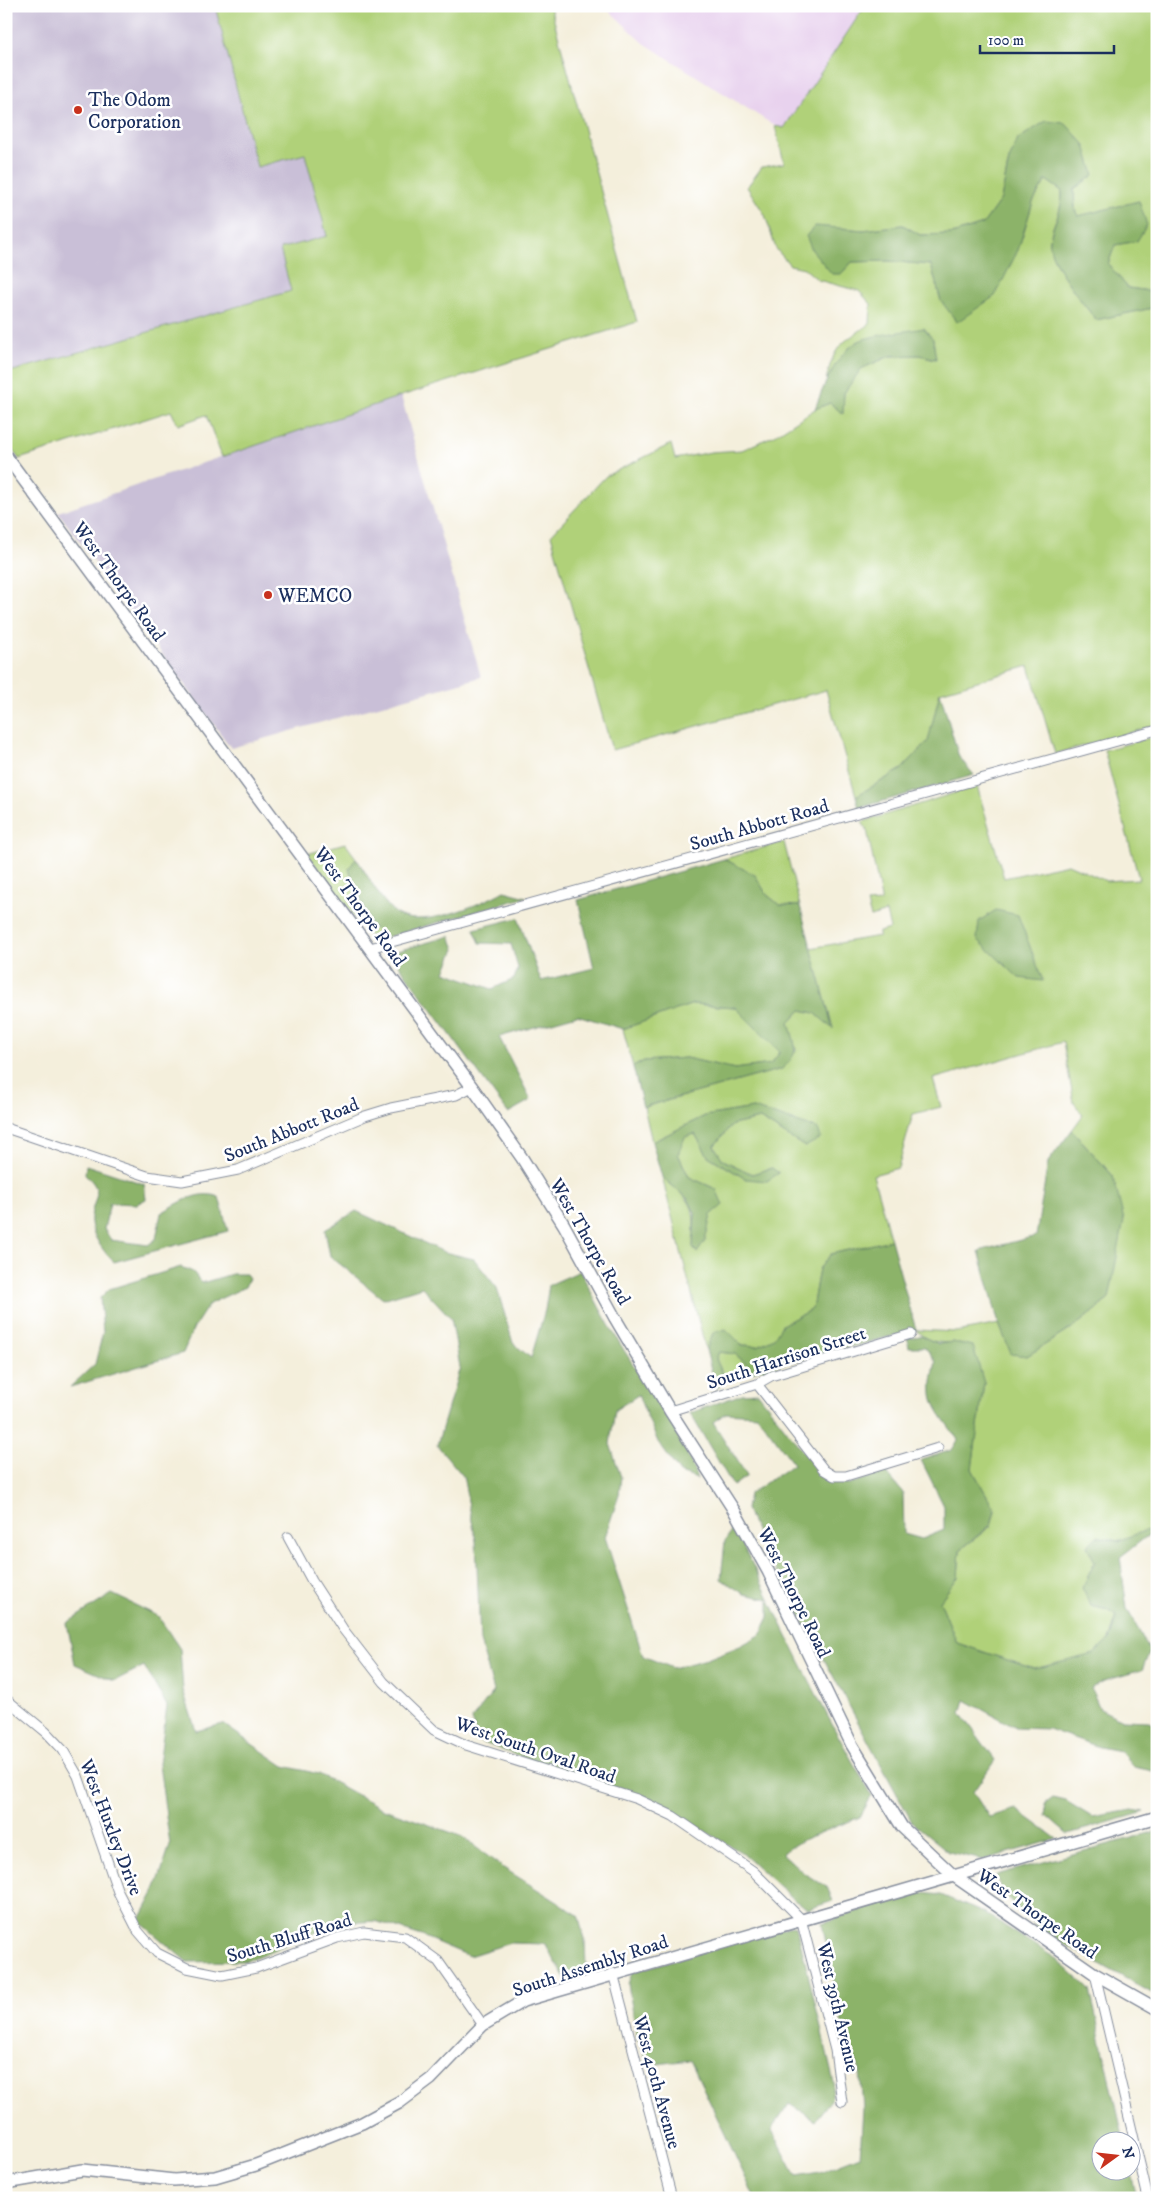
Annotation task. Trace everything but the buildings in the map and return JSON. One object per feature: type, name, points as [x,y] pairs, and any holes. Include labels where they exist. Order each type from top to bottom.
[{"type":"street","name":"West Thorpe Road","points":[[6,456],[370,948],[522,1158],[564,1225],[615,1318],[670,1411],[735,1512],[768,1571],[830,1701],[902,1827],[954,1876],[1095,1974],[1157,2009]]},
{"type":"street","name":"South Abbott Road","points":[[370,948],[1157,730]]},
{"type":"street","name":"South Abbott Road","points":[[6,1128],[147,1176],[182,1182],[238,1170],[365,1116],[392,1108],[456,1095],[472,1087]]},
{"type":"street","name":"South Harrison Street","points":[[670,1411],[757,1384],[771,1376],[912,1334]]},
{"type":"street","points":[[757,1384],[824,1470],[834,1476],[846,1476],[938,1448]]},
{"type":"street","name":"West South Oval Road","points":[[288,1537],[343,1629],[384,1682],[434,1730],[466,1745],[637,1800],[673,1816],[754,1870],[801,1919]]},
{"type":"street","name":"West Huxley Drive","points":[[6,1699],[46,1732],[63,1750],[78,1776],[118,1892],[138,1931]]},
{"type":"street","name":"South Assembly Road","points":[[6,2183],[82,2170],[174,2180],[215,2177],[256,2166],[362,2123],[399,2103],[431,2078],[483,2025],[523,2001],[1157,1817]]},
{"type":"street","name":"West 39th Avenue","points":[[801,1919],[835,2050],[842,2102]]},
{"type":"street","name":"South Bluff Road","points":[[138,1931],[157,1954],[187,1968],[222,1975],[256,1968],[336,1938],[364,1932],[405,1937],[438,1961],[483,2025]]},
{"type":"street","name":"West 40th Avenue","points":[[614,1974],[672,2198]]},
{"type":"street","points":[[1095,1974],[1148,2198]]},
{"type":"shaded area","points":[[6,6],[215,6],[257,166],[305,153],[327,236],[291,291],[6,373]]},
{"type":"shaded area","points":[[604,6],[865,6],[784,128],[775,126],[644,43]]},
{"type":"shaded area","points":[[401,396],[481,677],[231,748],[58,512]]},
{"type":"green space","points":[[215,6],[550,6],[637,322],[401,396],[222,457],[206,415],[178,425],[171,411],[19,459],[6,442],[6,373],[291,291],[280,249],[327,236],[305,154],[257,167]]},
{"type":"green space","points":[[865,6],[1157,6],[1157,186],[1154,196],[1157,196],[1157,292],[1128,288],[1108,264],[1115,245],[1137,241],[1139,201],[1078,217],[1075,210],[1074,189],[1009,160],[1001,199],[983,224],[952,234],[920,235],[903,225],[863,230],[841,228],[841,274],[852,262],[888,261],[931,265],[941,301],[1018,250],[1033,202],[1046,180],[1062,191],[1061,204],[1051,233],[1050,248],[1067,281],[1096,320],[1157,307],[1157,725],[1055,754],[1029,666],[940,692],[929,741],[902,769],[856,796],[826,690],[612,750],[551,535],[606,476],[671,444],[675,459],[711,452],[742,450],[775,435],[815,409],[830,403],[842,413],[844,393],[860,369],[890,356],[920,355],[935,359],[933,339],[848,350],[826,380],[832,359],[840,346],[870,324],[871,304],[859,291],[818,280],[804,268],[790,265],[776,249],[765,215],[747,187],[762,167],[784,163],[775,126],[784,128]]},
{"type":"green space","points":[[1046,121],[1065,123],[1085,145],[1094,175],[1074,189],[1075,210],[1078,216],[1139,201],[1147,225],[1137,241],[1115,245],[1108,264],[1128,288],[1157,292],[1157,307],[1096,320],[1067,281],[1050,248],[1051,234],[1061,205],[1062,191],[1046,180],[1033,202],[1018,250],[995,296],[957,322],[941,301],[931,265],[888,261],[852,262],[841,274],[832,274],[812,250],[806,236],[815,226],[863,230],[903,225],[920,235],[952,234],[983,224],[1001,199],[1009,160],[1018,139]]},
{"type":"green space","points":[[924,328],[933,339],[936,359],[920,355],[890,356],[861,369],[844,393],[843,414],[830,403],[815,409],[832,371],[851,346],[872,337]]},
{"type":"green space","points":[[940,692],[959,757],[974,775],[859,808],[856,796],[902,769],[928,741]]},
{"type":"green space","points":[[1157,736],[1157,1532],[1150,1534],[1147,1531],[1118,1541],[1097,1536],[1091,1606],[1108,1610],[1117,1616],[1109,1640],[1094,1655],[1034,1669],[957,1643],[940,1601],[958,1577],[960,1550],[991,1526],[995,1510],[972,1469],[984,1383],[953,1342],[942,1343],[933,1341],[924,1337],[916,1330],[956,1332],[999,1324],[1011,1353],[1027,1356],[1075,1326],[1109,1299],[1113,1176],[1072,1130],[1083,1115],[1074,1103],[1063,1042],[933,1079],[941,1107],[913,1114],[898,1168],[873,1175],[891,1240],[831,1254],[819,1269],[812,1309],[782,1325],[775,1338],[758,1346],[742,1345],[713,1333],[706,1350],[662,1177],[691,1206],[694,1221],[693,1247],[705,1241],[716,1189],[689,1177],[678,1154],[684,1137],[695,1134],[708,1156],[746,1179],[772,1168],[752,1174],[723,1160],[714,1146],[732,1125],[760,1119],[805,1147],[753,1108],[705,1116],[652,1142],[644,1107],[782,1069],[796,1050],[789,1023],[801,1010],[815,1013],[833,1028],[811,948],[879,936],[879,932],[890,929],[886,912],[871,917],[867,903],[881,902],[881,898],[867,830],[862,822],[977,786],[1004,878],[1068,864],[1106,881],[1139,879],[1104,750]]},
{"type":"green space","points":[[784,842],[800,906],[780,905],[767,895],[755,875],[724,859]]},
{"type":"green space","points":[[345,843],[356,858],[349,869],[371,926],[387,937],[368,935],[307,854]]},
{"type":"green space","points":[[356,858],[383,899],[393,911],[403,917],[416,919],[432,918],[448,914],[480,903],[504,891],[527,897],[387,937],[371,926],[349,869]]},
{"type":"green space","points":[[724,859],[755,875],[767,895],[780,905],[800,906],[833,1029],[815,1013],[801,1010],[789,1023],[795,1048],[792,1058],[782,1069],[643,1107],[633,1067],[644,1061],[686,1058],[735,1069],[771,1064],[780,1052],[735,1007],[693,1004],[623,1029],[577,1015],[499,1037],[531,1100],[508,1113],[390,953],[450,936],[455,949],[445,972],[492,989],[514,979],[518,968],[511,944],[480,943],[474,929],[518,918],[541,981],[594,968],[578,900]]},
{"type":"green space","points":[[996,910],[1018,915],[1043,981],[1019,978],[977,939],[979,921]]},
{"type":"green space","points":[[693,1004],[735,1007],[780,1052],[772,1064],[735,1069],[686,1058],[644,1061],[633,1067],[623,1029]]},
{"type":"green space","points":[[753,1108],[818,1129],[821,1138],[805,1147],[760,1119],[732,1125],[714,1146],[723,1160],[752,1174],[772,1168],[779,1173],[767,1181],[746,1179],[708,1156],[695,1134],[685,1137],[678,1154],[689,1177],[716,1189],[723,1205],[711,1215],[705,1241],[697,1253],[693,1247],[695,1213],[688,1199],[662,1177],[652,1142],[705,1116]]},
{"type":"green space","points":[[1072,1130],[1113,1176],[1124,1220],[1109,1299],[1075,1326],[1027,1356],[1011,1354],[999,1324],[979,1251],[1036,1236],[1048,1162]]},
{"type":"green space","points":[[86,1165],[144,1184],[146,1199],[137,1204],[110,1203],[104,1229],[111,1240],[148,1245],[156,1239],[161,1213],[189,1198],[204,1195],[219,1197],[228,1231],[114,1262],[102,1248],[92,1229],[92,1210],[97,1194],[95,1186],[85,1174]]},
{"type":"green space","points":[[356,1211],[444,1252],[474,1259],[497,1288],[513,1343],[531,1358],[545,1310],[549,1285],[580,1271],[619,1342],[682,1443],[697,1479],[680,1473],[658,1442],[638,1395],[615,1410],[610,1444],[621,1477],[619,1495],[605,1537],[643,1656],[673,1668],[707,1659],[740,1646],[760,1635],[769,1617],[769,1599],[744,1594],[721,1579],[725,1541],[734,1527],[817,1696],[872,1795],[860,1817],[805,1839],[782,1853],[805,1874],[827,1887],[833,1901],[808,1909],[794,1900],[741,1852],[653,1801],[476,1740],[472,1719],[494,1691],[480,1641],[476,1541],[463,1476],[437,1445],[460,1367],[451,1318],[422,1287],[383,1299],[330,1256],[325,1230]]},
{"type":"green space","points":[[891,1240],[916,1330],[755,1371],[735,1354],[719,1352],[716,1359],[726,1382],[716,1389],[706,1350],[713,1333],[726,1329],[742,1345],[758,1346],[774,1338],[782,1325],[812,1309],[819,1269],[831,1254]]},
{"type":"green space","points":[[181,1267],[193,1272],[202,1283],[232,1274],[246,1274],[249,1278],[245,1287],[209,1304],[194,1327],[183,1353],[70,1387],[95,1364],[103,1332],[100,1298],[109,1289]]},
{"type":"green space","points":[[921,1336],[939,1344],[953,1342],[973,1346],[984,1383],[972,1469],[995,1510],[991,1525],[960,1550],[958,1577],[940,1601],[957,1643],[1034,1669],[1094,1654],[1109,1640],[1117,1616],[1108,1610],[1091,1606],[1082,1588],[1095,1562],[1087,1546],[1097,1536],[1118,1541],[1147,1530],[1150,1534],[1120,1557],[1127,1609],[1150,1651],[1142,1670],[1104,1681],[1091,1688],[1100,1709],[1122,1720],[1149,1721],[1157,1726],[1157,1772],[1134,1767],[1120,1751],[1099,1747],[1048,1729],[1016,1728],[965,1700],[961,1713],[995,1760],[973,1792],[989,1817],[1016,1809],[1057,1839],[983,1860],[949,1852],[912,1822],[765,1550],[746,1509],[749,1494],[794,1464],[757,1415],[726,1413],[713,1422],[747,1476],[733,1486],[690,1413],[742,1394],[758,1393],[825,1480],[849,1484],[886,1472],[903,1493],[904,1534],[922,1539],[944,1530],[944,1506],[921,1460],[952,1450],[958,1440],[938,1412],[932,1396],[936,1362],[925,1347],[909,1347],[907,1338]]},
{"type":"green space","points":[[719,1352],[735,1354],[755,1371],[726,1382],[716,1359]]},
{"type":"green space","points":[[112,1594],[158,1616],[180,1649],[183,1690],[196,1731],[223,1724],[284,1766],[319,1774],[381,1808],[461,1836],[502,1867],[578,1915],[585,1939],[586,1968],[565,1978],[545,1944],[510,1943],[469,1956],[422,1936],[375,1921],[337,1924],[246,1961],[187,1962],[139,1921],[155,1891],[170,1845],[159,1764],[167,1706],[144,1666],[114,1681],[75,1664],[67,1623]]},
{"type":"green space","points":[[1053,1798],[1066,1801],[1092,1817],[1132,1810],[1145,1812],[1068,1834],[1046,1815],[1045,1804]]},
{"type":"green space","points":[[1157,1831],[1157,1996],[1038,1929],[1004,1894],[996,1875]]},
{"type":"green space","points":[[914,1892],[941,1895],[986,1914],[1058,1960],[1090,1990],[1122,2132],[1090,2132],[1090,2182],[1132,2182],[1136,2198],[755,2198],[690,2060],[649,2065],[637,2037],[628,1984],[632,1972],[794,1925],[800,1940],[834,2083],[831,2100],[815,2120],[789,2104],[772,2130],[796,2176],[820,2172],[860,2156],[863,2108],[860,2071],[842,2023],[822,1923]]},
{"type":"place","name":"The Odom Corporation","points":[[78,110]]},
{"type":"place","name":"WEMCO","points":[[268,595]]}]
